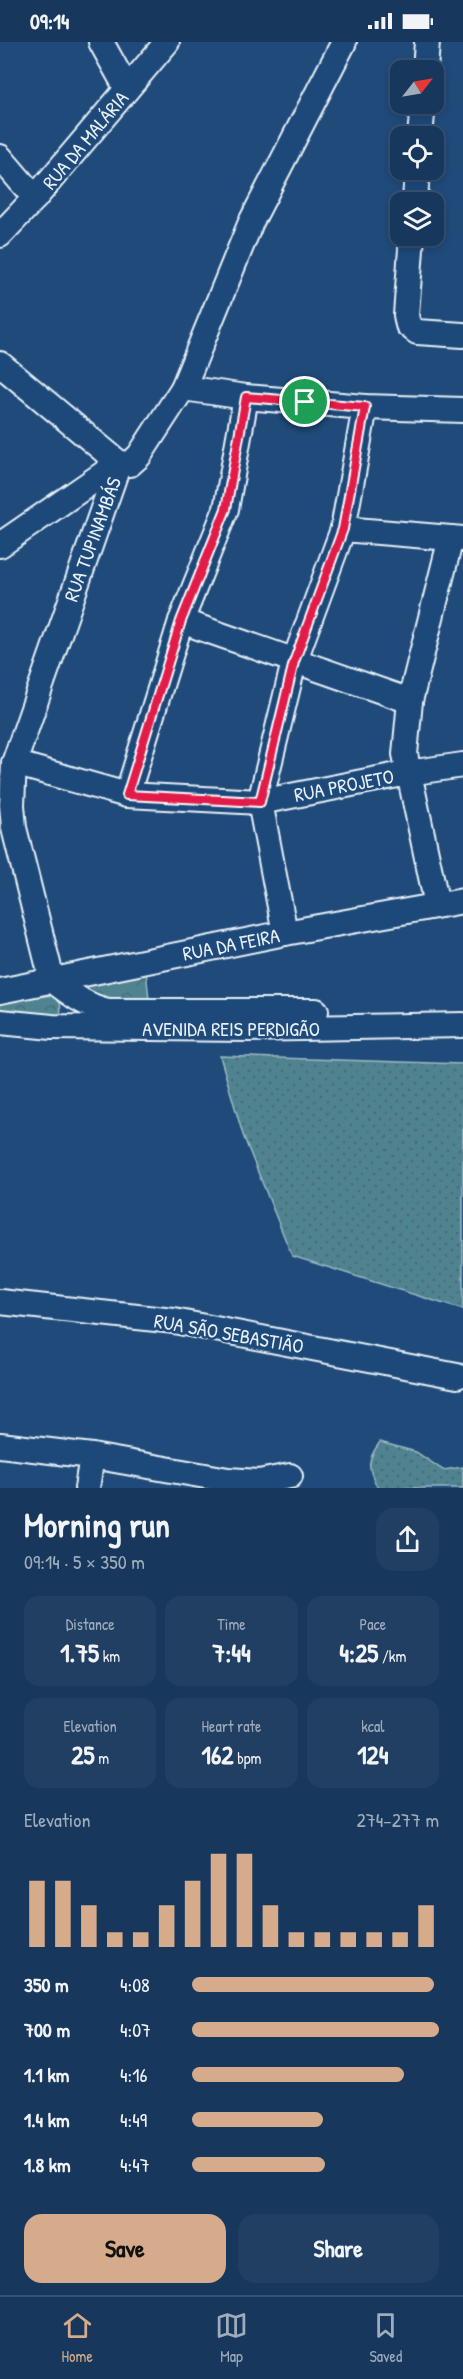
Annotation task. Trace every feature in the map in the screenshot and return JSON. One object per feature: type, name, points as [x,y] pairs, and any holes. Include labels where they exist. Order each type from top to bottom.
[{"type":"street","points":[[101,42],[127,89]]},
{"type":"street","name":"RUA DA MALÁRIA","points":[[0,235],[35,198],[167,42]]},
{"type":"street","name":"RUA TUPINAMBÁS","points":[[52,980],[14,828],[12,805],[14,763],[119,463],[130,464],[139,456],[183,388],[251,222],[344,42]]},
{"type":"street","points":[[426,60],[427,42]]},
{"type":"street","points":[[0,158],[35,198]]},
{"type":"street","points":[[411,246],[406,315],[408,325],[417,332],[463,335]]},
{"type":"street","points":[[0,364],[119,463],[0,545]]},
{"type":"street","points":[[183,388],[246,397],[365,407],[463,410]]},
{"type":"street","points":[[127,795],[181,621],[226,509],[246,397]]},
{"type":"street","points":[[285,933],[260,802],[294,662],[343,529],[365,407]]},
{"type":"street","points":[[343,529],[457,538],[410,701],[405,754],[437,905]]},
{"type":"street","points":[[181,621],[410,701]]},
{"type":"street","name":"RUA PROJETO","points":[[14,763],[127,795],[260,802],[408,773],[463,765]]},
{"type":"street","name":"RUA DA FEIRA","points":[[0,991],[285,933],[463,901]]},
{"type":"street","name":"AVENIDA REIS PERDIGÃO","points":[[52,980],[82,1002],[97,1009],[248,1021],[463,1025]]},
{"type":"street","name":"AVENIDA REIS PERDIGÃO","points":[[0,1022],[52,1027],[248,1021],[463,1010]]},
{"type":"street","name":"RUA SÃO SEBASTIÃO","points":[[0,1302],[174,1321],[457,1376]]},
{"type":"street","points":[[0,1445],[92,1456],[228,1480],[259,1482],[290,1476]]},
{"type":"street","points":[[87,1488],[92,1456]]},
{"type":"green space","points":[[146,971],[149,999],[89,997],[75,980]]},
{"type":"green space","points":[[60,994],[61,1021],[0,1012],[0,1002]]},
{"type":"green space","points":[[220,1056],[463,1064],[463,1310],[292,1256],[243,1135]]},
{"type":"green space","points":[[380,1442],[416,1452],[443,1470],[463,1467],[463,1488],[378,1488],[370,1470],[370,1460]]},
{"type":"route","points":[[246,397],[305,402],[365,407],[343,529],[294,662],[260,802],[127,795],[181,621],[226,509],[246,397]]}]
